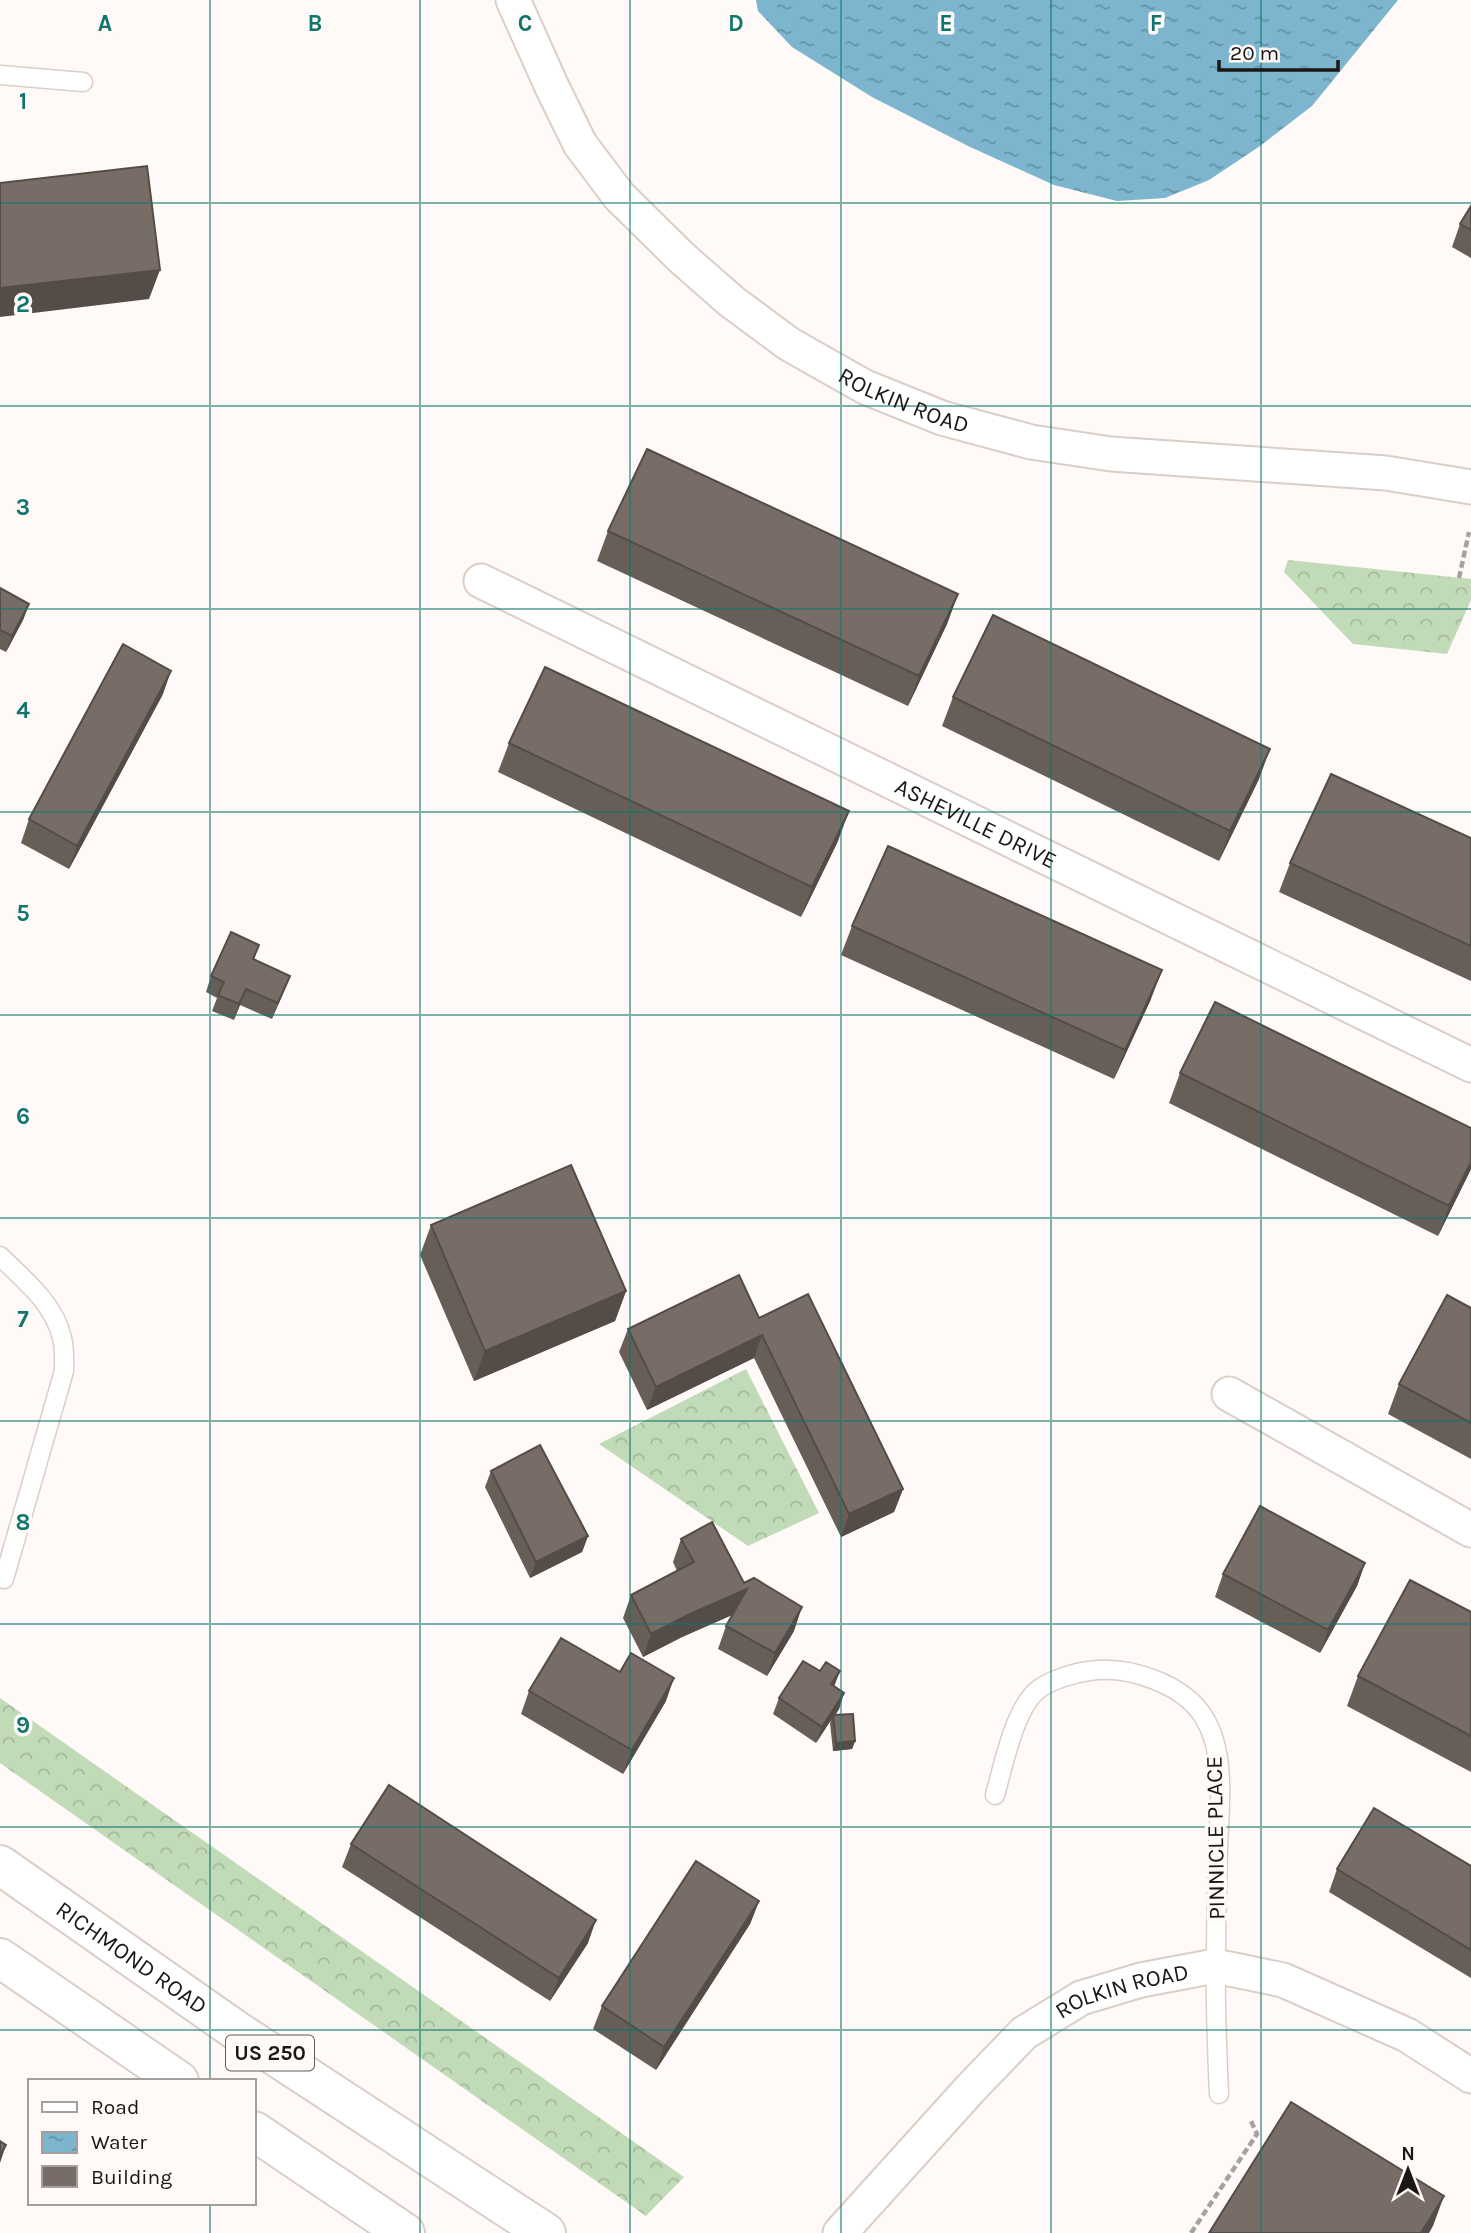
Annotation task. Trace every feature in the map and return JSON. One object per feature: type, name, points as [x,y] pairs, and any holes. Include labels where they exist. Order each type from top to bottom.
[{"type":"highway","name":"RICHMOND ROAD","points":[[0,1865],[237,2031],[546,2233]]},
{"type":"highway","points":[[0,1958],[176,2079]]},
{"type":"highway","points":[[256,2132],[405,2233]]},
{"type":"street","name":"ROLKIN ROAD","points":[[513,0],[580,145],[619,196],[682,258],[731,301],[789,344],[865,387],[943,418],[1031,442],[1111,454],[1386,473],[1471,487]]},
{"type":"street","name":"ASHEVILLE DRIVE","points":[[481,582],[1471,1065]]},
{"type":"street","points":[[1229,1394],[1471,1530]]},
{"type":"street","name":"ROLKIN ROAD","points":[[840,2233],[1024,2033],[1080,1998],[1141,1980],[1215,1966],[1283,1980],[1407,2035],[1471,2076]]},
{"type":"lane","points":[[0,75],[83,82]]},
{"type":"lane","points":[[0,1256],[42,1297],[58,1323],[63,1340],[64,1371],[4,1579]]},
{"type":"lane","name":"PINNICLE PLACE","points":[[995,1795],[1017,1720],[1038,1690],[1089,1671],[1148,1677],[1181,1692],[1205,1719],[1216,1751],[1219,1788],[1215,1966],[1219,2094]]},
{"type":"path","points":[[1459,578],[1469,532]]},
{"type":"path","points":[[1191,2233],[1257,2134],[1250,2119]]},
{"type":"green space","points":[[1288,560],[1471,579],[1471,600],[1447,654],[1353,644],[1284,572]]},
{"type":"green space","points":[[746,1369],[819,1513],[748,1546],[599,1444]]},
{"type":"green space","points":[[0,1698],[684,2177],[646,2216],[0,1763]]},
{"type":"water","points":[[756,0],[1398,0],[1312,106],[1260,146],[1209,180],[1165,198],[1117,201],[1054,185],[968,146],[872,97],[792,47],[758,11]]},
{"type":"building","points":[[147,166],[160,270],[0,288],[0,183]]},
{"type":"building","points":[[1471,206],[1471,230],[1460,224]]},
{"type":"building","points":[[647,449],[958,594],[919,676],[608,531]]},
{"type":"building","points":[[0,588],[29,604],[12,636],[0,630]]},
{"type":"building","points":[[993,615],[1270,749],[1230,831],[953,697]]},
{"type":"building","points":[[123,644],[171,671],[77,846],[29,819]]},
{"type":"building","points":[[545,667],[849,811],[812,887],[509,743]]},
{"type":"building","points":[[1331,774],[1471,838],[1471,946],[1290,863]]},
{"type":"building","points":[[888,846],[1162,970],[1125,1050],[852,926]]},
{"type":"building","points":[[231,932],[259,945],[253,959],[290,976],[278,1003],[246,989],[239,1004],[218,995],[224,982],[211,976]]},
{"type":"building","points":[[1215,1002],[1471,1128],[1471,1162],[1449,1206],[1180,1073]]},
{"type":"building","points":[[571,1165],[626,1291],[485,1351],[431,1225]]},
{"type":"building","points":[[739,1275],[759,1318],[808,1294],[903,1489],[849,1514],[762,1335],[656,1387],[628,1329]]},
{"type":"building","points":[[1447,1295],[1471,1308],[1471,1423],[1399,1384]]},
{"type":"building","points":[[540,1445],[588,1536],[536,1562],[491,1471]]},
{"type":"building","points":[[1260,1506],[1365,1563],[1328,1630],[1223,1574]]},
{"type":"building","points":[[712,1522],[744,1583],[754,1578],[802,1607],[775,1653],[726,1626],[747,1589],[651,1634],[631,1595],[694,1562],[681,1539]]},
{"type":"building","points":[[1410,1580],[1471,1612],[1471,1736],[1358,1676]]},
{"type":"building","points":[[561,1638],[620,1672],[631,1653],[674,1678],[632,1750],[529,1691]]},
{"type":"building","points":[[803,1661],[820,1671],[826,1662],[840,1671],[831,1684],[844,1693],[822,1727],[779,1698]]},
{"type":"building","points":[[853,1714],[855,1741],[836,1743],[833,1715]]},
{"type":"building","points":[[389,1785],[596,1920],[559,1978],[351,1844]]},
{"type":"building","points":[[1374,1808],[1471,1866],[1471,1950],[1337,1869]]},
{"type":"building","points":[[696,1861],[759,1901],[664,2047],[602,2006]]},
{"type":"building","points":[[1291,2102],[1444,2196],[1421,2233],[1209,2233]]},
{"type":"building","points":[[0,2141],[6,2145],[0,2155]]}]
